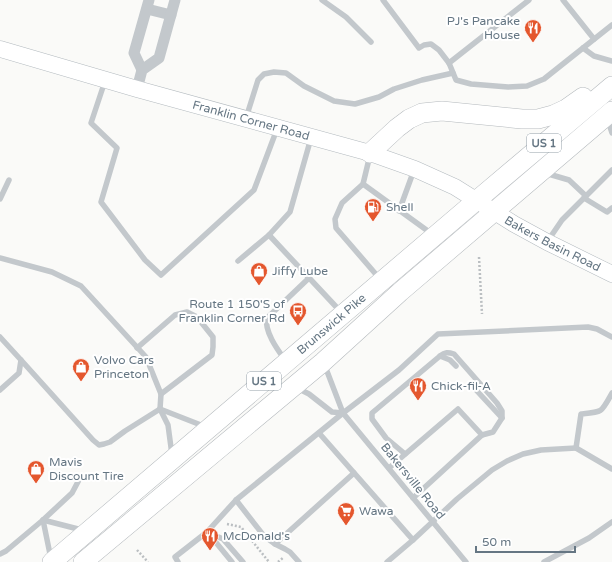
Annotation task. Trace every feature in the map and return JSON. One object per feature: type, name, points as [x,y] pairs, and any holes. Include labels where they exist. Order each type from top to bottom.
[{"type":"highway","points":[[370,153],[402,123],[422,113],[442,111],[522,119],[546,118],[566,109],[612,77]]},
{"type":"highway","name":"Brunswick Pike","points":[[52,562],[612,86]]},
{"type":"highway","name":"Brunswick Pike","points":[[83,562],[323,362],[468,233],[541,172],[610,120]]},
{"type":"main road","name":"Franklin Corner Road","points":[[0,49],[370,153],[415,169],[455,187],[495,212]]},
{"type":"main road","name":"Bakers Basin Road","points":[[495,212],[547,242],[612,274]]},
{"type":"street","points":[[142,70],[159,58],[176,0]]},
{"type":"street","points":[[138,89],[142,70],[134,53],[148,4],[171,16]]},
{"type":"lane","points":[[322,0],[346,17],[371,42]]},
{"type":"lane","points":[[383,0],[419,48],[424,45],[431,44],[439,50],[449,63],[456,80],[471,84],[508,88],[527,86],[544,79],[612,25]]},
{"type":"lane","points":[[449,63],[529,0]]},
{"type":"lane","points":[[563,0],[594,39]]},
{"type":"lane","points":[[583,48],[594,56],[612,61]]},
{"type":"lane","points":[[246,118],[258,80],[264,74],[274,72],[286,74],[304,86],[334,101],[355,104],[379,97],[394,89],[422,80],[453,73]]},
{"type":"lane","points":[[106,79],[91,123],[118,148],[101,202],[145,260],[162,275],[254,190],[278,127]]},
{"type":"lane","points":[[238,262],[269,235],[290,212],[311,136]]},
{"type":"lane","points":[[370,153],[363,184],[342,203],[335,219],[336,228],[381,282]]},
{"type":"lane","points":[[399,211],[415,169]]},
{"type":"lane","points":[[547,242],[562,220],[612,170]]},
{"type":"lane","points":[[541,172],[569,180],[584,197],[607,212],[612,208]]},
{"type":"lane","points":[[0,199],[9,180]]},
{"type":"lane","points":[[363,184],[434,236]]},
{"type":"lane","points":[[269,235],[343,314]]},
{"type":"lane","points":[[0,258],[52,272],[81,286],[146,357],[161,394],[160,408],[168,425],[172,459]]},
{"type":"lane","points":[[287,362],[275,347],[266,323],[267,318],[309,278]]},
{"type":"lane","points":[[137,348],[175,315],[187,312],[197,317],[213,337],[212,355],[161,394]]},
{"type":"lane","points":[[178,562],[174,557],[207,532],[236,500],[343,413],[399,370],[438,334],[588,327],[597,329],[612,337]]},
{"type":"lane","points":[[0,336],[99,445],[110,442],[160,408]]},
{"type":"lane","points":[[405,454],[386,438],[372,420],[372,413],[444,353],[449,352],[454,354],[497,403],[502,411],[502,418],[493,432],[482,435],[413,498]]},
{"type":"lane","points":[[440,356],[450,360],[456,366]]},
{"type":"lane","points":[[0,390],[19,374],[21,360]]},
{"type":"lane","points":[[323,362],[343,413]]},
{"type":"lane","points":[[294,386],[309,394],[332,412],[343,413]]},
{"type":"lane","points":[[477,391],[502,418]]},
{"type":"lane","points":[[576,448],[581,414],[599,412],[604,408],[612,394]]},
{"type":"lane","points":[[160,408],[209,428]]},
{"type":"lane","points":[[389,468],[458,409],[482,435]]},
{"type":"lane","name":"Bakersville Road","points":[[343,413],[466,562]]},
{"type":"lane","points":[[320,433],[413,540]]},
{"type":"lane","points":[[387,562],[457,499],[492,470],[523,454],[541,450],[576,448],[612,469]]},
{"type":"lane","points":[[275,544],[354,473]]},
{"type":"lane","points":[[0,554],[6,551],[43,520],[72,493],[80,478]]},
{"type":"lane","points":[[236,500],[264,536],[290,552],[299,562]]},
{"type":"lane","points":[[43,520],[87,532]]},
{"type":"lane","points":[[43,520],[52,562]]},
{"type":"lane","points":[[544,562],[589,538],[612,522]]},
{"type":"lane","points":[[207,532],[232,562]]},
{"type":"lane","points":[[207,532],[223,539],[243,562]]},
{"type":"path","points":[[479,257],[482,314]]},
{"type":"path","points":[[227,524],[241,527],[269,562]]},
{"type":"path","points":[[138,550],[148,562]]},
{"type":"path","points":[[278,562],[284,557]]},
{"type":"place","name":"PJ's Pancake House","points":[[533,43]]},
{"type":"place","name":"Shell","points":[[373,222]]},
{"type":"place","name":"Jiffy Lube","points":[[259,286]]},
{"type":"place","name":"Route 1 150'S of Franklin Corner Rd","points":[[298,326]]},
{"type":"place","name":"Volvo Cars Princeton","points":[[81,382]]},
{"type":"place","name":"Chick-fil-A","points":[[418,401]]},
{"type":"place","name":"Mavis Discount Tire","points":[[36,484]]},
{"type":"place","name":"Wawa","points":[[346,526]]},
{"type":"place","name":"McDonald's","points":[[210,551]]}]
